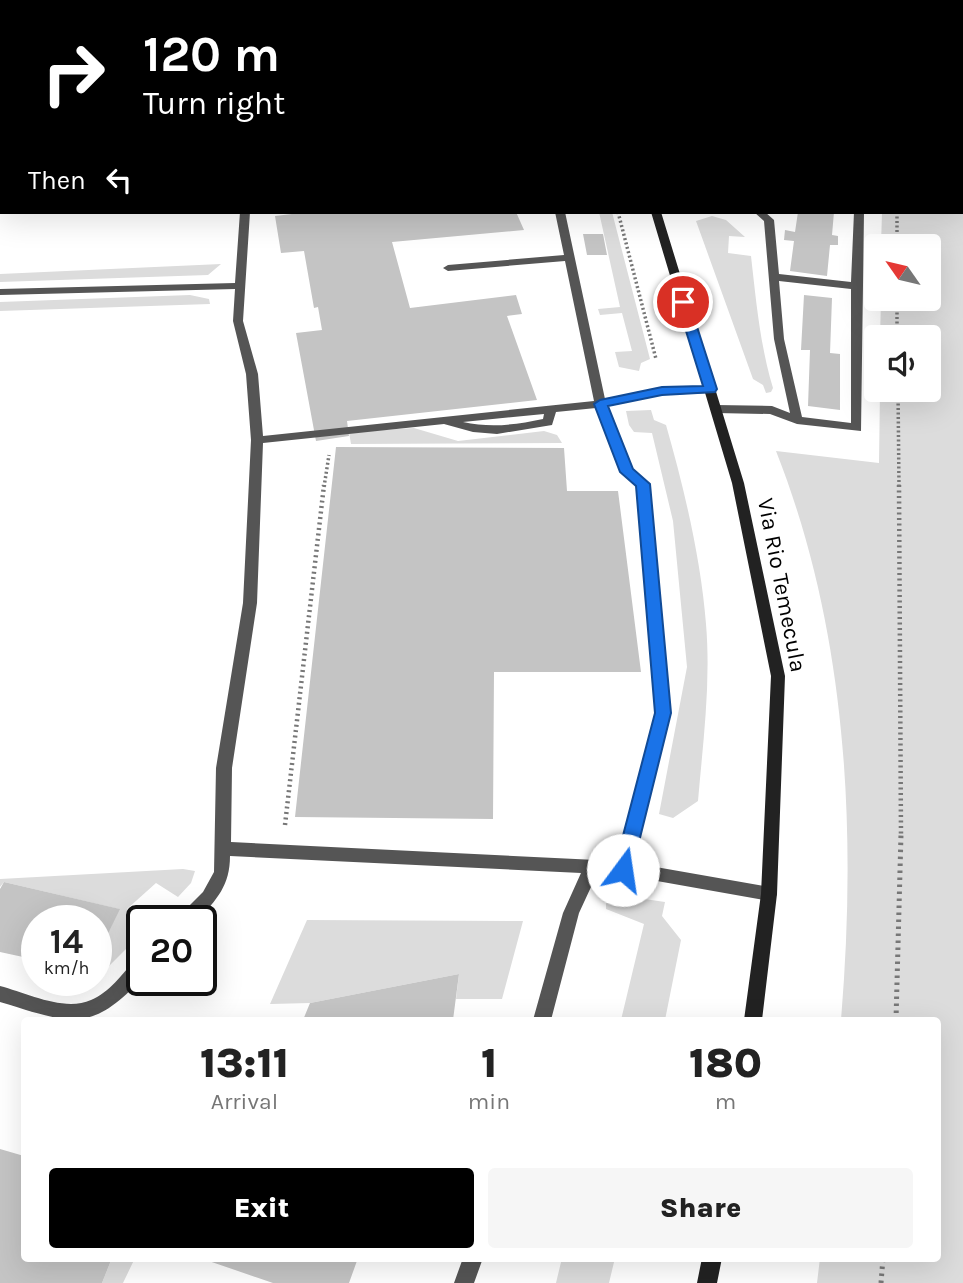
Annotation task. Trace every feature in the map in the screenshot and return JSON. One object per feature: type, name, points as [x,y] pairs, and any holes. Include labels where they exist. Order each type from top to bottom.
[{"type":"street","name":"Via Rio Temecula","points":[[657,214],[738,483],[778,676],[769,894],[753,1017]]},
{"type":"street","points":[[707,1283],[711,1262]]},
{"type":"lane","points":[[201,905],[209,897],[222,873],[223,768],[250,603],[257,440],[252,374],[238,321],[246,214]]},
{"type":"lane","points":[[560,214],[600,404],[627,472],[643,484],[663,713],[623,870]]},
{"type":"lane","points":[[762,214],[769,220],[779,339],[797,420]]},
{"type":"lane","points":[[716,409],[772,410],[797,420],[857,428],[856,286],[859,214]]},
{"type":"lane","points":[[448,268],[569,258]]},
{"type":"lane","points":[[775,277],[856,286]]},
{"type":"lane","points":[[0,292],[240,286]]},
{"type":"lane","points":[[257,440],[438,419],[477,431],[517,429],[548,422],[551,408],[600,404],[662,391],[710,389]]},
{"type":"lane","points":[[223,848],[288,854],[592,866],[691,879],[769,894]]},
{"type":"lane","points":[[543,1017],[571,913],[592,866]]},
{"type":"lane","points":[[0,994],[69,1013],[93,1009],[126,982]]},
{"type":"lane","points":[[464,1283],[472,1262]]},
{"type":"path","points":[[619,214],[656,359]]},
{"type":"path","points":[[897,214],[897,234]]},
{"type":"path","points":[[896,1017],[901,874],[898,402]]},
{"type":"path","points":[[288,854],[284,821],[319,515],[329,453]]},
{"type":"path","points":[[881,1283],[883,1262]]},
{"type":"shaded area","points":[[599,214],[613,214],[650,359],[641,363],[639,371],[619,367],[615,352],[632,351],[622,313],[600,315],[598,309],[620,307]]},
{"type":"shaded area","points":[[882,214],[963,214],[963,1283],[817,1283],[820,1262],[941,1262],[941,1017],[841,1017],[848,876],[841,731],[832,660],[818,589],[800,519],[776,451],[879,463],[880,402],[941,402],[941,325],[880,325],[881,312],[942,312],[942,234],[881,234]]},
{"type":"shaded area","points":[[712,216],[726,220],[745,237],[729,236],[728,253],[751,256],[762,339],[773,388],[771,392],[766,393],[763,385],[753,379],[696,221]]},
{"type":"shaded area","points":[[221,264],[208,275],[0,282],[0,274]]},
{"type":"shaded area","points":[[190,295],[209,299],[210,304],[0,311],[0,302]]},
{"type":"shaded area","points":[[651,410],[654,420],[666,425],[685,499],[704,599],[707,646],[706,712],[698,801],[673,818],[659,814],[687,667],[673,521],[652,433],[634,432],[629,425],[626,411]]},
{"type":"shaded area","points":[[414,428],[458,441],[544,431],[557,435],[562,443],[351,444],[349,432]]},
{"type":"shaded area","points":[[183,869],[195,871],[191,883],[178,897],[156,883],[131,905],[126,905],[126,949],[112,963],[112,924],[119,909],[112,905],[4,882],[0,887],[0,879]]},
{"type":"shaded area","points":[[617,895],[665,902],[662,916],[681,940],[666,1017],[622,1017],[644,924],[606,909],[610,897]]},
{"type":"shaded area","points":[[307,920],[523,921],[502,999],[456,999],[459,974],[310,1003],[270,1004]]},
{"type":"shaded area","points":[[110,1262],[133,1262],[123,1283],[102,1283]]},
{"type":"shaded area","points":[[561,1262],[614,1262],[609,1283],[556,1283]]},
{"type":"building","points":[[517,214],[524,230],[392,242],[410,308],[516,295],[522,314],[507,316],[537,400],[347,421],[349,436],[316,441],[296,333],[322,330],[318,307],[314,308],[304,251],[281,253],[275,216]]},
{"type":"building","points":[[798,214],[834,214],[832,235],[838,236],[838,245],[830,245],[827,276],[790,271],[794,241],[784,240],[785,230],[795,232]]},
{"type":"building","points":[[583,234],[603,234],[607,255],[587,255]]},
{"type":"building","points":[[804,295],[832,298],[830,353],[840,354],[840,410],[808,406],[810,350],[801,350]]},
{"type":"building","points":[[336,447],[564,448],[567,491],[618,491],[641,672],[494,672],[493,819],[295,817]]},
{"type":"building","points":[[4,882],[103,905],[21,905],[21,957],[0,952],[0,889]]},
{"type":"building","points":[[112,907],[120,909],[112,925]]},
{"type":"building","points":[[459,974],[453,1017],[304,1017],[310,1003]]},
{"type":"building","points":[[0,1149],[21,1155],[21,1262],[110,1262],[102,1283],[0,1283]]},
{"type":"building","points":[[212,1262],[357,1262],[349,1283],[273,1283]]},
{"type":"route","points":[[623,870],[663,713],[643,484],[627,472],[600,404],[662,391],[710,389],[683,302]]}]
